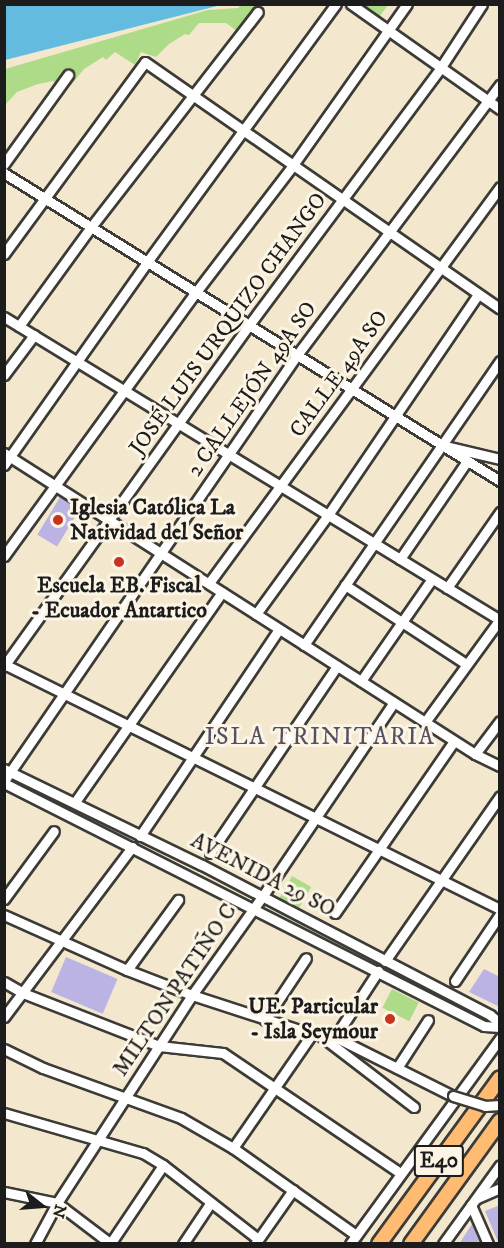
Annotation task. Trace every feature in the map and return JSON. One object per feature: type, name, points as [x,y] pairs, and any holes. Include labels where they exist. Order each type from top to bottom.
[{"type":"highway","name":"E40","points":[[379,1244],[500,1078]]},
{"type":"highway","name":"E40","points":[[411,1244],[500,1121]]},
{"type":"street","points":[[336,4],[6,458],[56,486],[474,754],[500,766]]},
{"type":"street","points":[[351,4],[500,109]]},
{"type":"street","points":[[4,556],[196,292],[293,165],[407,4]]},
{"type":"street","name":"JOSÉ LUIS URQUIZO CHANGO","points":[[5,665],[249,325],[441,67],[482,4]]},
{"type":"street","points":[[19,326],[192,94],[258,12]]},
{"type":"street","points":[[4,254],[145,62],[496,306],[500,295]]},
{"type":"street","points":[[4,164],[68,75]]},
{"type":"street","name":"2 CALLEJÓN 49A SO","points":[[4,782],[8,771],[64,694],[297,355],[391,234],[500,85]]},
{"type":"street","points":[[4,173],[500,481]]},
{"type":"street","name":"CALLE 49A SO","points":[[208,583],[500,187]]},
{"type":"street","points":[[256,614],[328,515],[478,294]]},
{"type":"street","points":[[4,317],[499,620],[425,722]]},
{"type":"street","points":[[4,375],[34,335]]},
{"type":"street","points":[[304,645],[500,361]]},
{"type":"street","points":[[441,445],[500,459]]},
{"type":"street","points":[[400,559],[467,461]]},
{"type":"street","points":[[447,588],[500,512]]},
{"type":"street","points":[[361,681],[432,579]]},
{"type":"street","points":[[345,585],[466,664]]},
{"type":"street","points":[[75,802],[222,592]]},
{"type":"street","points":[[140,836],[279,629]]},
{"type":"street","points":[[5,665],[500,909]]},
{"type":"street","points":[[210,853],[337,666]]},
{"type":"street","name":"MILTON PATIÑO C","points":[[35,1244],[57,1203],[192,994],[262,897],[394,702]]},
{"type":"street","points":[[474,754],[500,721]]},
{"type":"street","points":[[335,913],[454,741]]},
{"type":"street","name":"AVENIDA 29 SO","points":[[8,771],[75,802],[262,897],[490,1015],[500,1023]]},
{"type":"street","name":"AVENIDA 29 SO","points":[[4,782],[484,1026],[500,1028]]},
{"type":"street","points":[[385,961],[443,881],[500,796]]},
{"type":"street","points":[[4,898],[54,831]]},
{"type":"street","points":[[4,1017],[132,847]]},
{"type":"street","points":[[127,970],[178,900]]},
{"type":"street","points":[[455,981],[500,914]]},
{"type":"street","points":[[4,915],[127,970],[192,994],[265,1020],[316,1035],[335,1037],[453,1096],[485,1106],[500,1105]]},
{"type":"street","points":[[265,1020],[306,958]]},
{"type":"street","points":[[335,1037],[378,971]]},
{"type":"street","points":[[4,982],[23,993],[159,1046],[224,1053],[400,1173]]},
{"type":"street","points":[[397,1068],[428,1020]]},
{"type":"street","points":[[233,1148],[275,1086],[316,1035]]},
{"type":"street","points":[[316,1035],[414,1107]]},
{"type":"street","name":"E40","points":[[350,1244],[500,1038]]},
{"type":"street","points":[[4,1049],[43,1068],[126,1096],[181,1118],[233,1148],[356,1234]]},
{"type":"street","points":[[4,1113],[143,1153],[163,1165],[211,1202],[257,1241],[293,1190]]},
{"type":"street","points":[[4,1192],[57,1203],[110,1243],[163,1165]]},
{"type":"street","name":"E40","points":[[443,1244],[500,1165]]},
{"type":"street","points":[[488,1244],[473,1202],[500,1188]]},
{"type":"street","points":[[183,1244],[211,1202]]},
{"type":"green space","points":[[241,5],[262,5],[237,31],[226,23],[199,23],[189,35],[185,34],[169,44],[156,57],[141,52],[135,65],[115,52],[106,60],[103,57],[84,69],[71,85],[58,85],[53,81],[38,84],[17,92],[5,105],[5,69],[208,10],[238,8]]},
{"type":"green space","points":[[359,5],[388,5],[380,16]]},
{"type":"green space","points":[[292,876],[311,887],[299,909],[280,898]]},
{"type":"green space","points":[[392,989],[419,1003],[409,1021],[382,1008]]},
{"type":"water","points":[[5,4],[221,4],[221,5],[5,60]]},
{"type":"building","name":"Iglesia Católica La Natividad del Señor","points":[[60,497],[80,509],[57,547],[37,535]]},
{"type":"building","points":[[66,957],[118,979],[103,1014],[51,992]]},
{"type":"building","points":[[484,969],[500,977],[500,1007],[469,992]]},
{"type":"building","points":[[500,1205],[500,1244],[499,1244],[485,1211]]},
{"type":"building","points":[[472,1224],[480,1244],[459,1244]]},
{"type":"place","name":"Iglesia Católica La Natividad del Señor","points":[[58,520]]},
{"type":"place","name":"Escuela EB. Fiscal - Ecuador Antartico","points":[[119,562]]},
{"type":"place","name":"UE. Particular - Isla Seymour","points":[[390,1019]]},
{"type":"district","name":"ISLA TRINITARIA","points":[[320,738]]}]
